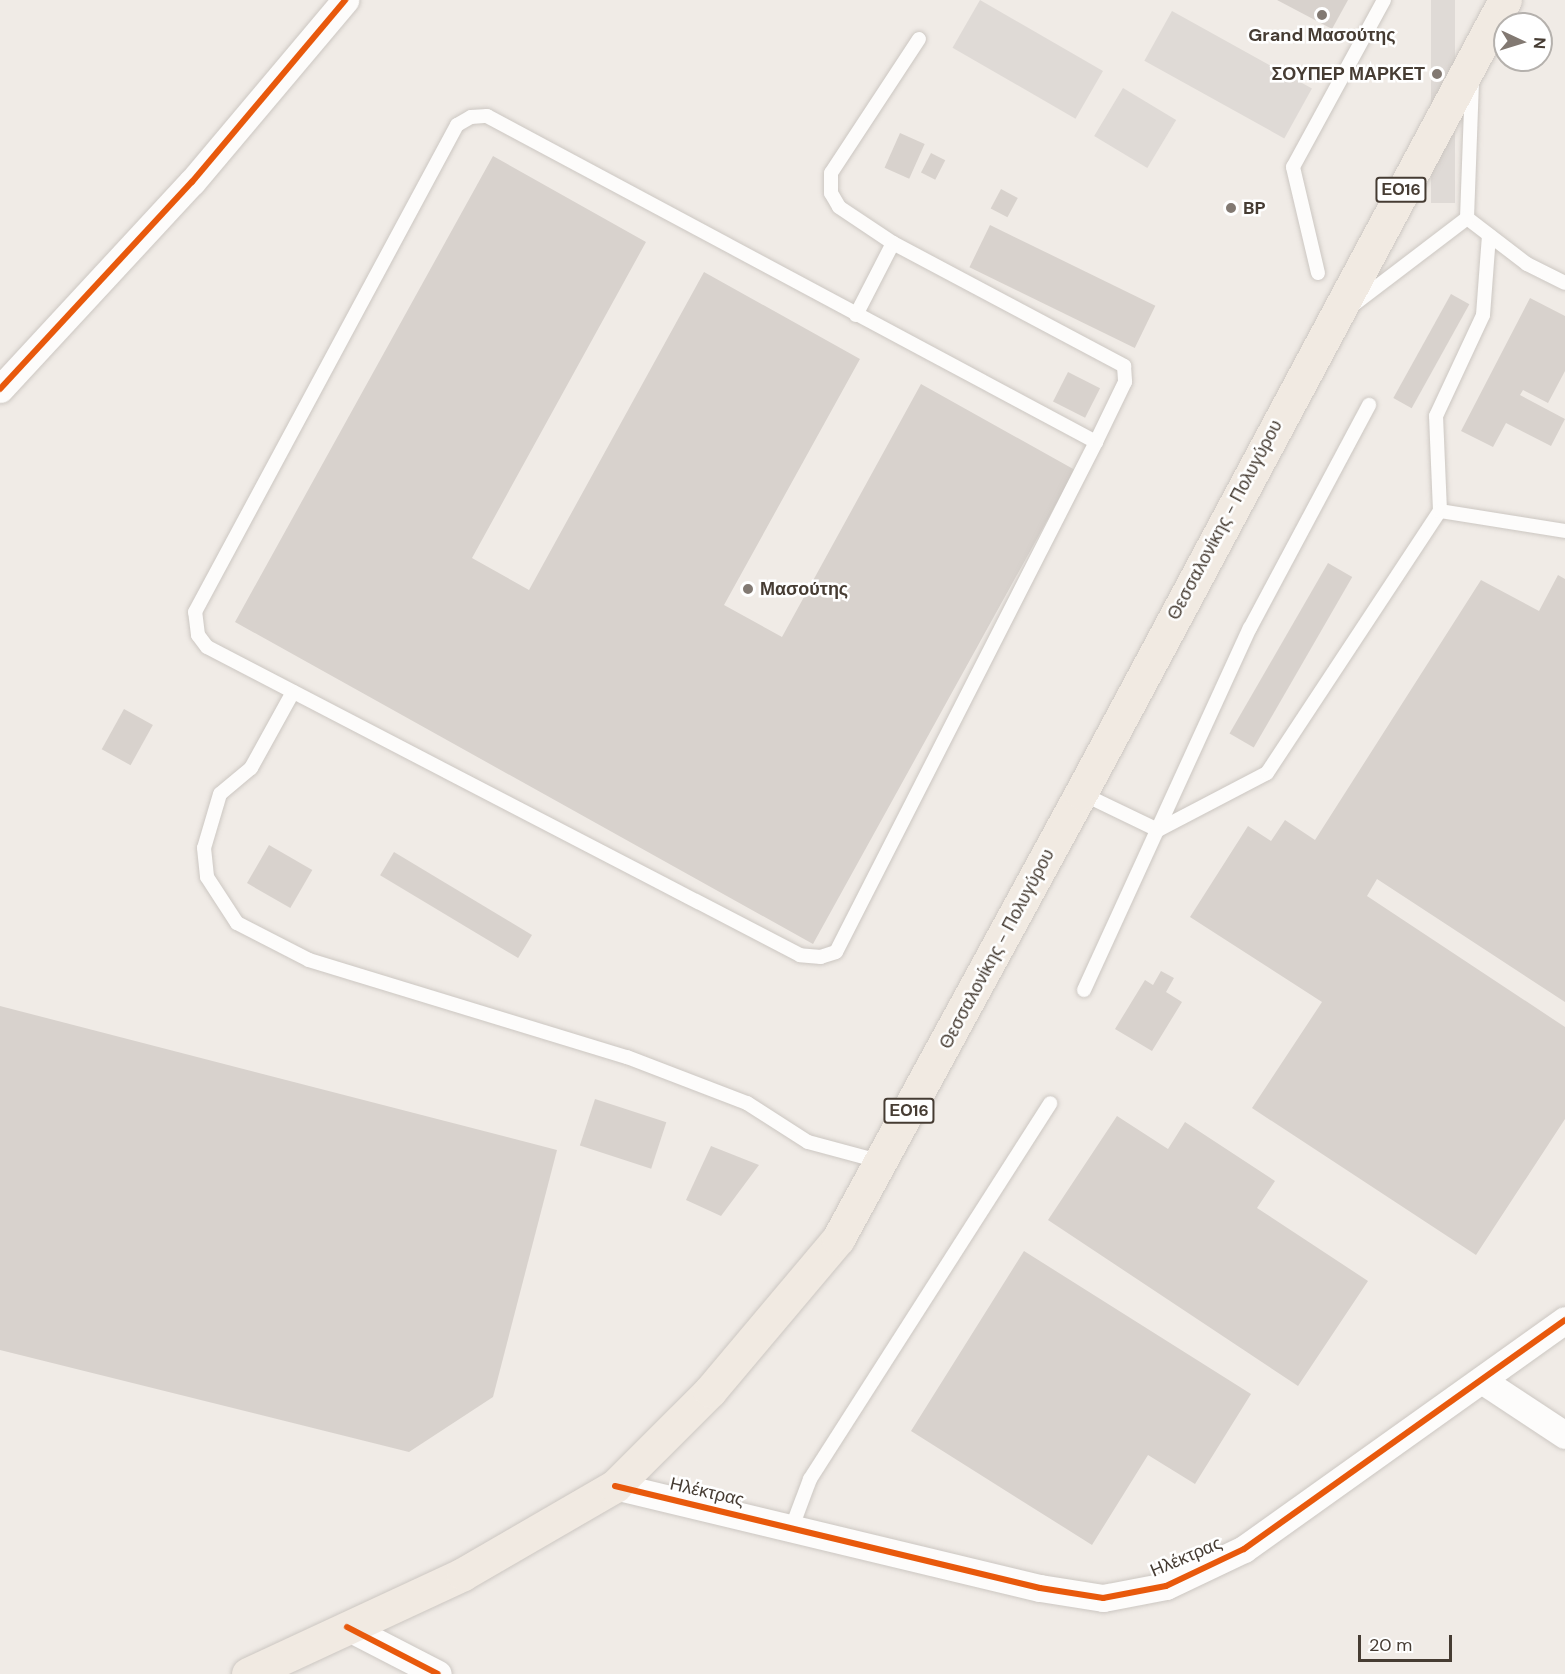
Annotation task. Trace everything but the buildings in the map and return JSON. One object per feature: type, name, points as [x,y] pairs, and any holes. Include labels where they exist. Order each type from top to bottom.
[{"type":"main road","name":"Θεσσαλονίκης - Πολυγύρου","points":[[248,1674],[463,1574],[615,1486],[710,1391],[801,1286],[838,1239],[1082,793],[1329,323],[1505,0]]},
{"type":"street","points":[[0,389],[192,182],[345,0]]},
{"type":"street","name":"Ηλέκτρας","points":[[615,1486],[1040,1588],[1103,1598],[1166,1586],[1244,1549],[1483,1381],[1565,1320]]},
{"type":"street","points":[[1483,1381],[1565,1435]]},
{"type":"street","points":[[347,1627],[438,1674]]},
{"type":"lane","points":[[1318,273],[1293,167],[1384,0]]},
{"type":"lane","points":[[918,39],[831,173],[831,193],[839,207],[893,243],[1124,366],[1125,382],[1096,442],[836,952],[821,957],[800,956],[207,647],[198,635],[195,612],[457,125],[471,117],[487,116],[1096,442]]},
{"type":"lane","points":[[1467,218],[1473,58]]},
{"type":"lane","points":[[1467,218],[1527,264],[1565,283]]},
{"type":"lane","points":[[1329,323],[1467,218]]},
{"type":"lane","points":[[1158,830],[1267,773],[1440,511],[1436,416],[1483,315],[1489,235]]},
{"type":"lane","points":[[856,315],[893,243]]},
{"type":"lane","points":[[1084,990],[1250,628],[1369,405]]},
{"type":"lane","points":[[1440,511],[1565,531]]},
{"type":"lane","points":[[292,692],[251,768],[220,794],[204,848],[207,877],[237,923],[309,960],[627,1057],[747,1103],[808,1142],[882,1162]]},
{"type":"lane","points":[[1082,793],[1158,830]]},
{"type":"lane","points":[[792,1527],[810,1479],[1050,1103]]},
{"type":"shaded area","points":[[980,0],[1103,71],[1075,119],[952,48]]},
{"type":"shaded area","points":[[1431,0],[1455,0],[1455,203],[1431,203]]},
{"type":"shaded area","points":[[1172,11],[1312,89],[1284,138],[1144,61]]},
{"type":"shaded area","points":[[1123,88],[1176,120],[1147,168],[1094,136]]},
{"type":"cycle path","points":[[0,389],[192,182],[345,0]]},
{"type":"cycle path","points":[[615,1486],[1040,1588],[1103,1598],[1166,1586],[1244,1549],[1565,1320]]},
{"type":"cycle path","points":[[347,1627],[438,1674]]},
{"type":"place","name":"Grand Μασούτης","points":[[1322,15]]},
{"type":"place","name":"ΣΟΥΠΕΡ ΜΑΡΚΕΤ","points":[[1437,74]]},
{"type":"place","name":"BP","points":[[1231,208]]},
{"type":"place","name":"Μασούτης","points":[[748,589]]}]
